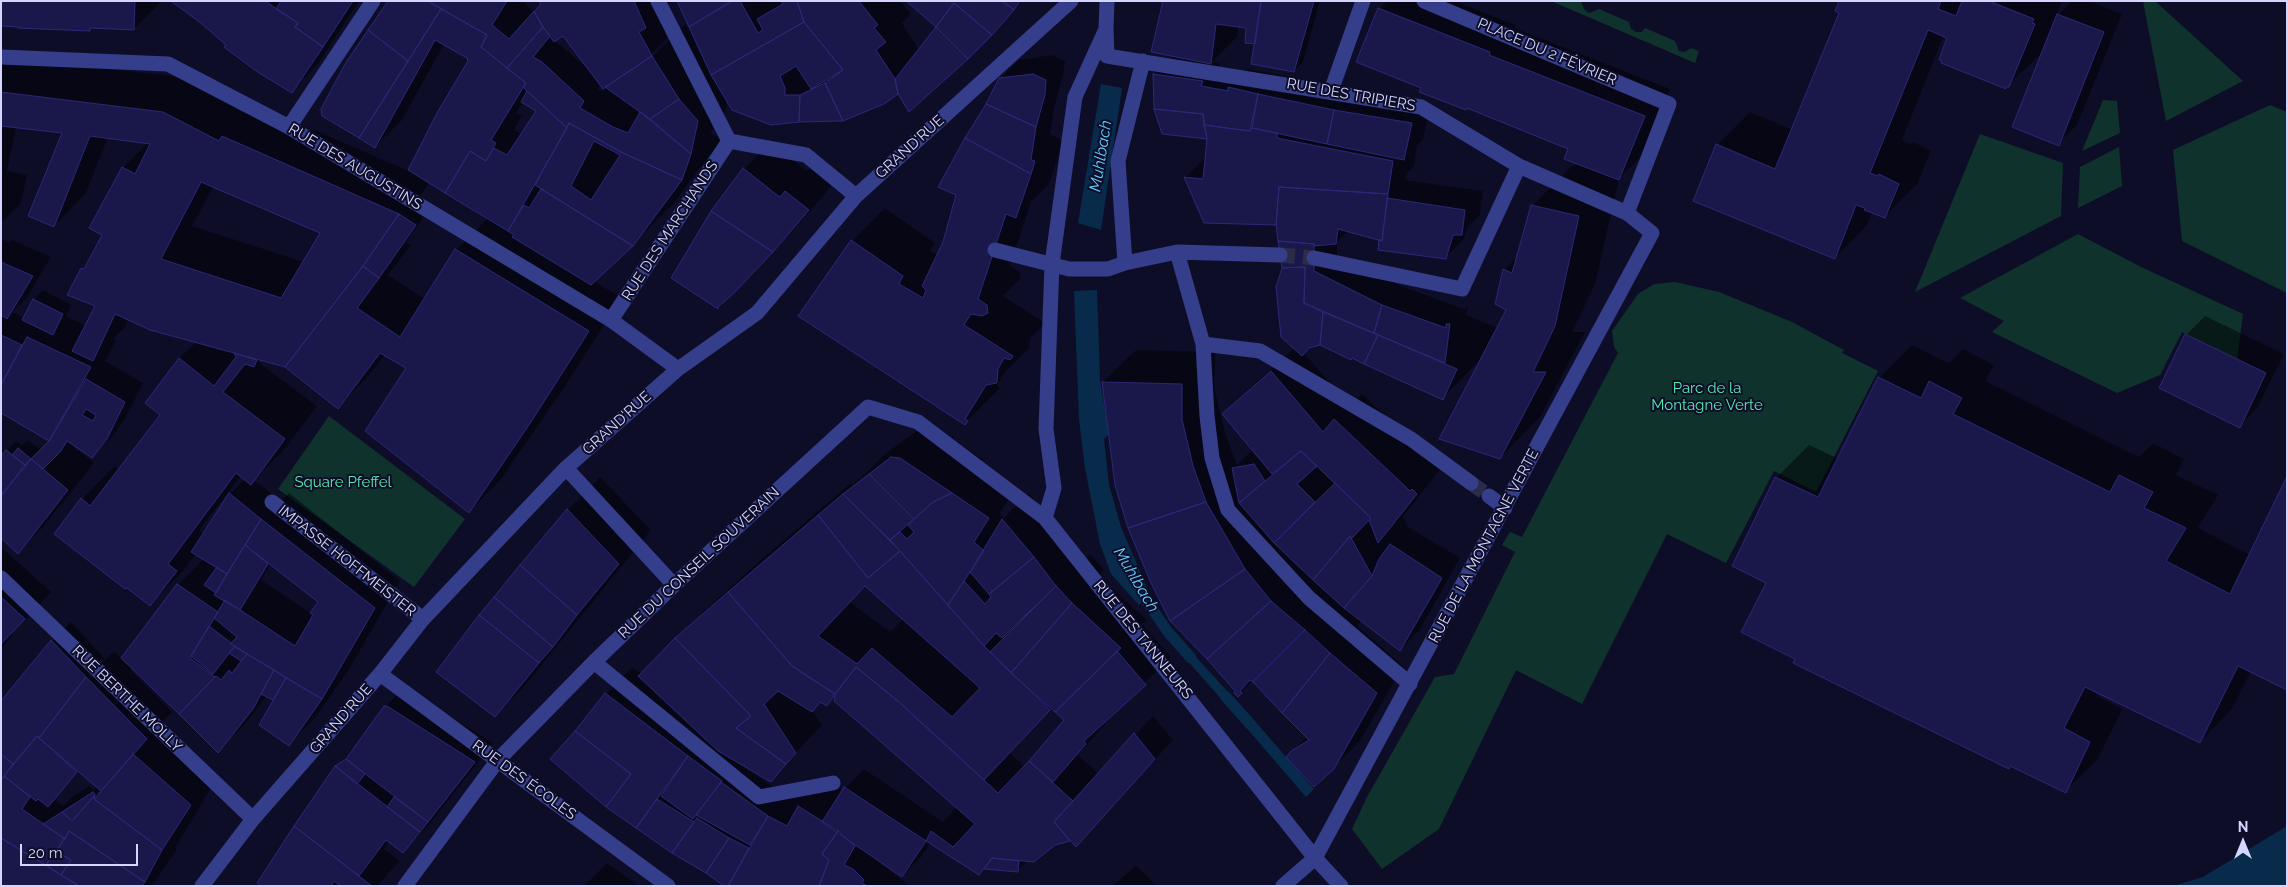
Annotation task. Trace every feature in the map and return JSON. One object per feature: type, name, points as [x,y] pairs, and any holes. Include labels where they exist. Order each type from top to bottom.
[{"type":"street","points":[[290,127],[373,1]]},
{"type":"street","points":[[658,1],[729,141],[806,155],[856,196]]},
{"type":"street","name":"GRAND'RUE","points":[[202,886],[253,819],[380,674],[423,619],[566,468],[678,369],[757,313],[856,196],[1071,1]]},
{"type":"street","points":[[1045,518],[1054,488],[1046,429],[1052,264],[1075,96],[1106,29],[1107,1]]},
{"type":"street","points":[[1331,91],[1363,1]]},
{"type":"street","name":"PLACE DU 2 FÉVRIER","points":[[1424,1],[1669,104],[1627,213]]},
{"type":"street","name":"RUE DES TRIPIERS","points":[[1106,29],[1107,56],[1143,60],[1421,107],[1519,166],[1627,213],[1652,233]]},
{"type":"street","name":"RUE DES AUGUSTINS","points":[[1,56],[168,64],[290,127],[611,320],[678,369]]},
{"type":"street","points":[[1125,263],[1118,161],[1143,60]]},
{"type":"street","name":"RUE DES MARCHANDS","points":[[611,320],[729,141]]},
{"type":"street","points":[[1314,258],[1462,289],[1519,166]]},
{"type":"street","name":"RUE DE LA MONTAGNE VERTE","points":[[1315,858],[1652,233]]},
{"type":"street","points":[[995,250],[1069,269],[1108,269],[1125,263],[1177,252],[1280,255]]},
{"type":"street","points":[[1177,252],[1204,344],[1207,416],[1212,458],[1228,510],[1309,598],[1410,684]]},
{"type":"street","points":[[1204,344],[1260,351],[1411,439],[1471,483]]},
{"type":"street","name":"RUE DU CONSEIL SOUVERAIN","points":[[405,886],[498,760],[594,662],[674,585],[868,407],[918,422]]},
{"type":"street","name":"RUE DES TANNEURS","points":[[918,422],[1045,518],[1315,858],[1341,886]]},
{"type":"street","points":[[566,468],[674,585]]},
{"type":"street","points":[[1489,496],[1505,508]]},
{"type":"street","name":"IMPASSE HOFFMEISTER","points":[[272,502],[423,619]]},
{"type":"street","name":"RUE BERTHE MOLLY","points":[[1,578],[253,819]]},
{"type":"street","points":[[594,662],[759,797],[833,783]]},
{"type":"street","name":"RUE DES ÉCOLES","points":[[380,674],[668,886]]},
{"type":"street","points":[[1283,886],[1315,858]]},
{"type":"green space","points":[[1551,1],[1581,1],[1584,9],[1589,13],[1599,9],[1629,22],[1631,29],[1636,32],[1642,32],[1645,28],[1675,41],[1679,51],[1685,52],[1691,48],[1699,51],[1695,63]]},
{"type":"green space","points":[[2143,1],[2155,1],[2243,81],[2166,121]]},
{"type":"green space","points":[[2103,100],[2117,101],[2120,133],[2082,151]]},
{"type":"green space","points":[[2270,105],[2287,112],[2287,293],[2182,241],[2173,150]]},
{"type":"green space","points":[[1980,134],[2063,163],[2061,216],[1915,292]]},
{"type":"green space","points":[[2119,147],[2122,186],[2078,208],[2080,167]]},
{"type":"green space","points":[[2078,234],[2141,267],[2243,314],[2237,360],[2182,332],[2160,375],[2117,393],[1992,332],[2004,321],[1960,298]]},
{"type":"green space","name":"Parc de la Montagne Verte","points":[[1675,282],[1719,292],[1792,322],[1844,350],[1842,353],[1878,371],[1816,492],[1774,471],[1726,563],[1667,534],[1582,704],[1516,670],[1439,829],[1382,869],[1352,829],[1367,797],[1435,677],[1454,674],[1515,552],[1502,545],[1510,532],[1522,537],[1618,353],[1614,347],[1612,331],[1638,294],[1654,284]]},
{"type":"green space","name":"Square Pfeffel","points":[[329,416],[465,519],[414,587],[278,489]]},
{"type":"water","points":[[1101,84],[1122,88],[1101,230],[1078,223]]},
{"type":"water","points":[[1097,290],[1100,380],[1109,434],[1104,439],[1109,485],[1121,527],[1150,595],[1139,605],[1111,574],[1100,544],[1085,468],[1079,419],[1074,291]]},
{"type":"water","points":[[1184,644],[1239,704],[1231,710],[1178,650]]},
{"type":"water","points":[[1246,711],[1314,789],[1306,797],[1238,718]]},
{"type":"water","points":[[2287,826],[2287,886],[2173,886],[2203,877]]},
{"type":"building","points":[[1,1],[135,1],[134,30],[90,28],[90,31],[1,26]]},
{"type":"building","points":[[171,1],[265,1],[298,23],[295,27],[323,47],[292,93],[259,73],[224,47],[226,45],[202,24]]},
{"type":"building","points":[[281,1],[353,1],[323,47],[295,27],[298,23],[276,9]]},
{"type":"building","points":[[388,1],[428,1],[441,9],[408,61],[368,30]]},
{"type":"building","points":[[428,1],[507,1],[492,25],[509,39],[534,11],[543,27],[507,68],[481,47],[487,35]]},
{"type":"building","points":[[538,1],[634,1],[646,28],[639,32],[652,56],[603,89],[563,36],[554,42],[534,12],[541,4]]},
{"type":"building","points":[[677,1],[731,1],[689,27]]},
{"type":"building","points":[[733,1],[740,1],[758,33],[763,30],[757,19],[783,4],[781,1],[797,1],[804,22],[711,75],[689,27]]},
{"type":"building","points":[[797,1],[859,1],[878,25],[874,28],[886,42],[876,50],[895,79],[898,94],[884,104],[843,121],[825,83],[843,70],[804,22]]},
{"type":"building","points":[[906,1],[1002,1],[1014,10],[992,35],[954,3],[936,27]]},
{"type":"building","points":[[1002,1],[1020,1],[1014,10]]},
{"type":"building","points":[[1163,1],[1261,1],[1255,44],[1245,43],[1246,28],[1216,24],[1211,64],[1151,52]]},
{"type":"building","points":[[1261,1],[1314,1],[1294,72],[1251,64]]},
{"type":"building","points":[[1839,1],[1941,1],[1938,9],[1956,16],[1962,1],[1989,1],[2034,19],[2032,23],[2035,24],[2009,87],[2006,87],[2006,89],[1941,63],[1942,61],[1939,60],[1947,38],[1928,30],[1870,173],[1878,176],[1879,174],[1899,184],[1885,218],[1856,205],[1835,259],[1693,201],[1716,144],[1775,169],[1839,13],[1835,11]]},
{"type":"building","points":[[954,3],[992,35],[968,59],[936,27]]},
{"type":"building","points":[[1378,8],[1490,52],[1489,55],[1645,116],[1619,180],[1564,159],[1568,149],[1467,108],[1466,110],[1419,92],[1421,88],[1356,62]]},
{"type":"building","points":[[441,9],[487,35],[481,47],[526,83],[491,140],[496,143],[486,161],[470,151],[445,193],[408,170],[437,113],[468,61],[467,58],[435,40],[375,148],[359,138]]},
{"type":"building","points":[[2057,14],[2104,32],[2059,146],[2012,127]]},
{"type":"building","points":[[804,22],[843,70],[811,89],[796,66],[780,76],[785,88],[785,95],[800,95],[799,122],[771,125],[732,110],[711,75]]},
{"type":"building","points":[[543,27],[550,36],[533,57],[542,62],[584,101],[580,108],[613,127],[628,133],[640,112],[691,154],[682,180],[621,152],[569,123],[567,128],[523,87],[526,83],[507,68]]},
{"type":"building","points":[[936,27],[968,59],[909,112],[898,94],[895,79]]},
{"type":"building","points":[[368,30],[408,61],[359,138],[322,116],[321,109],[345,64]]},
{"type":"building","points":[[652,56],[679,99],[650,119],[605,87]]},
{"type":"building","points":[[1033,74],[1046,80],[1045,95],[1036,127],[986,104],[999,78]]},
{"type":"building","points":[[1153,74],[1203,81],[1201,86],[1228,91],[1228,87],[1258,94],[1250,131],[1204,125],[1203,114],[1154,109]]},
{"type":"building","points":[[825,83],[843,121],[799,122],[800,95]]},
{"type":"building","points":[[527,91],[567,128],[508,231],[445,193],[470,151],[486,161],[494,148],[507,155],[536,111],[521,102]]},
{"type":"building","points":[[1,92],[163,112],[219,141],[222,136],[399,214],[363,266],[285,367],[150,330],[115,314],[93,361],[72,351],[95,306],[67,295],[81,268],[84,269],[102,235],[89,228],[122,167],[135,174],[150,144],[90,136],[54,227],[28,216],[62,133],[1,126]],"holes":[[[201,182],[320,233],[281,298],[161,259]]]},
{"type":"building","points":[[1258,94],[1334,110],[1327,144],[1252,128]]},
{"type":"building","points":[[679,99],[698,121],[691,154],[650,119]]},
{"type":"building","points":[[986,104],[1036,127],[1031,160],[1035,161],[1031,174],[965,138]]},
{"type":"building","points":[[1154,109],[1203,114],[1207,139],[1162,134]]},
{"type":"building","points":[[1334,110],[1412,123],[1404,160],[1327,144]]},
{"type":"building","points":[[569,123],[621,152],[682,180],[633,246],[535,185]],"holes":[[[594,141],[620,155],[591,200],[571,186]]]},
{"type":"building","points":[[1204,125],[1250,131],[1252,128],[1277,133],[1277,138],[1393,161],[1388,194],[1279,187],[1276,225],[1204,223],[1184,177],[1203,179],[1207,139]]},
{"type":"building","points":[[965,138],[1031,174],[1016,218],[1006,214],[978,299],[987,305],[988,313],[982,316],[971,314],[964,325],[1013,356],[1010,360],[1004,358],[998,369],[997,383],[986,385],[965,419],[968,421],[965,425],[798,316],[851,240],[903,276],[899,284],[923,298],[926,290],[922,286],[943,242],[956,195],[938,187]]},
{"type":"building","points":[[743,168],[780,197],[785,191],[809,210],[773,252],[711,211]]},
{"type":"building","points":[[1279,187],[1388,194],[1382,241],[1338,229],[1336,244],[1314,246],[1314,244],[1278,241],[1276,225]]},
{"type":"building","points":[[541,189],[633,246],[591,285],[512,237],[514,235],[508,231],[524,205],[529,208]]},
{"type":"building","points":[[1387,198],[1465,210],[1462,235],[1453,235],[1446,259],[1378,250],[1379,239],[1382,241]]},
{"type":"building","points":[[1531,205],[1579,216],[1555,326],[1533,372],[1546,372],[1500,459],[1439,439],[1506,310],[1495,304],[1503,269],[1512,273]]},
{"type":"building","points":[[711,211],[773,252],[718,309],[671,278]]},
{"type":"building","points":[[399,214],[416,225],[379,278],[363,266]]},
{"type":"building","points":[[1278,241],[1314,244],[1314,271],[1382,305],[1374,333],[1304,303],[1305,267],[1282,268]]},
{"type":"building","points":[[455,249],[589,331],[531,422],[469,513],[365,431],[406,368],[380,353],[338,409],[285,367],[363,266],[379,278],[357,308],[400,337]]},
{"type":"building","points":[[1,262],[33,276],[7,319],[1,315]]},
{"type":"building","points":[[1305,267],[1304,303],[1323,312],[1320,345],[1309,348],[1302,356],[1281,337],[1276,287],[1282,268]]},
{"type":"building","points":[[33,299],[63,314],[53,335],[22,320]]},
{"type":"building","points":[[1382,305],[1446,328],[1446,324],[1450,324],[1445,363],[1374,333]]},
{"type":"building","points":[[1323,312],[1378,335],[1364,364],[1320,345]]},
{"type":"building","points":[[2185,334],[2266,373],[2240,428],[2159,388]]},
{"type":"building","points":[[1,335],[22,345],[1,385]]},
{"type":"building","points":[[1378,335],[1457,369],[1443,400],[1364,364]]},
{"type":"building","points":[[27,337],[91,367],[49,441],[1,413],[1,385]]},
{"type":"building","points":[[234,353],[257,360],[254,367],[245,364],[223,392],[285,439],[251,485],[236,473],[168,564],[177,571],[150,606],[54,534],[81,498],[90,506],[160,415],[145,403],[179,358],[214,386],[236,357]]},
{"type":"building","points":[[1271,371],[1323,432],[1334,419],[1410,491],[1412,489],[1417,494],[1378,543],[1369,520],[1371,518],[1301,451],[1272,474],[1222,414]]},
{"type":"building","points":[[1878,377],[1921,398],[1929,381],[1962,398],[1953,414],[2110,492],[2119,475],[2153,492],[2144,508],[2186,528],[2166,561],[2230,594],[2287,476],[2287,690],[2238,666],[2200,743],[2085,687],[2064,728],[2090,742],[2066,793],[2010,766],[2009,769],[1793,663],[1795,659],[1741,632],[1766,583],[1732,566],[1775,477],[1818,497]]},
{"type":"building","points":[[86,379],[125,402],[107,439],[92,458],[67,441],[61,451],[43,469],[31,459],[49,441]],"holes":[[[86,409],[96,415],[93,421],[82,415]]]},
{"type":"building","points":[[1102,382],[1182,384],[1182,419],[1193,466],[1206,502],[1128,528],[1115,485]]},
{"type":"building","points":[[18,448],[31,459],[25,465],[12,455]]},
{"type":"building","points":[[6,450],[25,465],[1,496],[1,456]]},
{"type":"building","points":[[1301,451],[1317,466],[1297,484],[1315,502],[1274,543],[1239,503]]},
{"type":"building","points":[[891,457],[900,458],[952,493],[933,502],[914,519],[869,474]]},
{"type":"building","points":[[31,459],[68,490],[18,554],[1,538],[1,496]]},
{"type":"building","points":[[1254,464],[1265,481],[1239,503],[1232,468]]},
{"type":"building","points":[[869,474],[914,519],[890,540],[843,494]]},
{"type":"building","points":[[1335,483],[1371,518],[1351,539],[1350,536],[1313,580],[1274,543]]},
{"type":"building","points":[[229,493],[261,519],[227,574],[191,552]]},
{"type":"building","points":[[952,493],[989,518],[974,542],[984,551],[948,605],[890,540],[900,532],[907,539],[914,532],[908,525],[933,502]]},
{"type":"building","points":[[843,494],[900,551],[868,578],[818,515]]},
{"type":"building","points":[[1206,502],[1245,569],[1170,621],[1151,583],[1128,528]]},
{"type":"building","points":[[567,509],[619,564],[577,615],[520,565]]},
{"type":"building","points":[[818,515],[868,578],[900,551],[984,646],[1050,710],[984,780],[899,702],[856,667],[835,694],[792,666],[728,592]],"holes":[[[865,586],[980,688],[952,717],[872,648],[857,664],[818,636]]]},
{"type":"building","points":[[261,519],[375,608],[322,699],[230,644],[237,637],[214,618],[225,600],[295,646],[313,615],[310,613],[318,602],[245,545]]},
{"type":"building","points":[[1002,519],[1034,557],[989,594],[970,572]]},
{"type":"building","points":[[1350,536],[1372,576],[1344,608],[1313,580]]},
{"type":"building","points":[[1390,544],[1442,578],[1400,651],[1344,608],[1372,576],[1379,559]]},
{"type":"building","points":[[245,545],[268,564],[240,610],[214,595]]},
{"type":"building","points":[[1034,557],[1056,586],[1002,638],[996,633],[984,646],[948,605],[964,581],[985,604],[991,597],[989,594]]},
{"type":"building","points":[[520,565],[577,615],[553,647],[494,597]]},
{"type":"building","points":[[217,567],[227,574],[216,593],[204,585]]},
{"type":"building","points":[[1245,569],[1271,601],[1207,659],[1170,621]]},
{"type":"building","points":[[177,584],[218,612],[190,658],[215,677],[179,714],[121,658]]},
{"type":"building","points":[[1056,586],[1072,603],[1011,673],[990,652]]},
{"type":"building","points":[[728,592],[792,666],[835,694],[827,706],[820,702],[812,712],[778,691],[764,704],[796,753],[786,764],[736,728],[751,716],[675,638]]},
{"type":"building","points":[[1,597],[25,619],[1,644]]},
{"type":"building","points":[[494,597],[553,647],[539,663],[479,615]]},
{"type":"building","points":[[1271,601],[1305,630],[1253,682],[1250,680],[1240,691],[1242,693],[1238,697],[1207,659]]},
{"type":"building","points":[[1072,603],[1121,648],[1055,712],[1011,673]]},
{"type":"building","points":[[479,615],[539,663],[495,717],[436,672]]},
{"type":"building","points":[[209,626],[235,646],[213,674],[191,656]]},
{"type":"building","points":[[1305,630],[1330,653],[1282,713],[1253,682]]},
{"type":"building","points":[[675,638],[751,716],[736,728],[786,764],[771,782],[718,751],[638,676]]},
{"type":"building","points":[[51,640],[86,677],[39,738],[37,736],[13,764],[1,754],[1,701]]},
{"type":"building","points":[[235,646],[247,654],[241,661],[229,653]]},
{"type":"building","points":[[1117,651],[1146,685],[1084,741],[1086,744],[1053,782],[1029,761],[1064,720],[1055,712]]},
{"type":"building","points":[[1330,653],[1377,693],[1334,769],[1314,787],[1286,757],[1291,751],[1309,740],[1282,713]]},
{"type":"building","points":[[247,654],[274,670],[253,709],[218,753],[179,714],[216,676],[221,680],[229,670],[232,673]]},
{"type":"building","points":[[856,667],[899,702],[998,793],[1029,761],[1073,801],[1054,822],[1070,841],[1055,845],[1034,862],[992,858],[979,875],[926,841],[931,831],[953,847],[975,824],[834,701],[835,694]]},
{"type":"building","points":[[274,670],[286,678],[273,700],[261,694]]},
{"type":"building","points":[[86,677],[147,739],[101,791],[39,738]]},
{"type":"building","points":[[286,678],[322,699],[289,746],[259,725]]},
{"type":"building","points":[[605,693],[688,756],[636,828],[606,807],[631,774],[575,731]]},
{"type":"building","points":[[384,706],[387,706],[475,762],[428,822],[346,759]]},
{"type":"building","points":[[575,731],[631,774],[606,807],[550,759]]},
{"type":"building","points":[[1134,733],[1155,759],[1076,847],[1054,822]]},
{"type":"building","points":[[37,736],[77,772],[48,807],[38,799],[36,801],[4,776]]},
{"type":"building","points":[[1,754],[13,764],[1,780]]},
{"type":"building","points":[[133,754],[191,805],[162,850],[94,799]]},
{"type":"building","points":[[688,756],[722,781],[693,819],[661,796]]},
{"type":"building","points":[[346,759],[365,774],[357,784],[335,766]]},
{"type":"building","points":[[335,766],[420,832],[403,853],[386,840],[359,876],[294,826]]},
{"type":"building","points":[[4,776],[30,797],[22,809],[65,839],[46,865],[1,838],[1,780]]},
{"type":"building","points":[[721,782],[768,816],[750,845],[696,815]]},
{"type":"building","points":[[844,787],[926,841],[902,877],[822,822]]},
{"type":"building","points":[[93,792],[95,795],[72,821],[62,812]]},
{"type":"building","points":[[95,795],[94,799],[162,850],[145,882],[69,831],[65,839],[43,824],[62,812],[72,821]]},
{"type":"building","points":[[394,797],[428,822],[420,832],[387,807]]},
{"type":"building","points":[[657,799],[694,822],[672,853],[636,828]]},
{"type":"building","points":[[798,806],[838,831],[822,854],[829,860],[819,886],[728,886],[768,816],[787,826]]},
{"type":"building","points":[[697,818],[729,838],[706,873],[672,853]]},
{"type":"building","points":[[294,826],[372,886],[340,886],[334,881],[331,886],[261,886],[257,883]]},
{"type":"building","points":[[69,831],[145,882],[142,886],[79,886],[61,875],[71,860],[56,851]]},
{"type":"building","points":[[838,831],[855,846],[844,865],[853,869],[864,880],[862,883],[867,886],[819,886],[829,860],[822,854]]},
{"type":"building","points":[[1,838],[61,875],[79,886],[1,886]]},
{"type":"building","points":[[729,838],[749,848],[728,886],[724,886],[706,873]]},
{"type":"building","points":[[56,851],[71,860],[61,875],[46,865]]},
{"type":"building","points":[[992,858],[1019,861],[1018,872],[984,869]]},
{"type":"waterway","name":"Muhlbach","points":[[1137,587],[1168,632],[1191,658]]},
{"type":"waterway","name":"Muhlbach","points":[[1225,696],[1251,725]]},
{"type":"tunnel","points":[[1280,255],[1314,258]]},
{"type":"tunnel","points":[[1471,483],[1489,496]]}]
